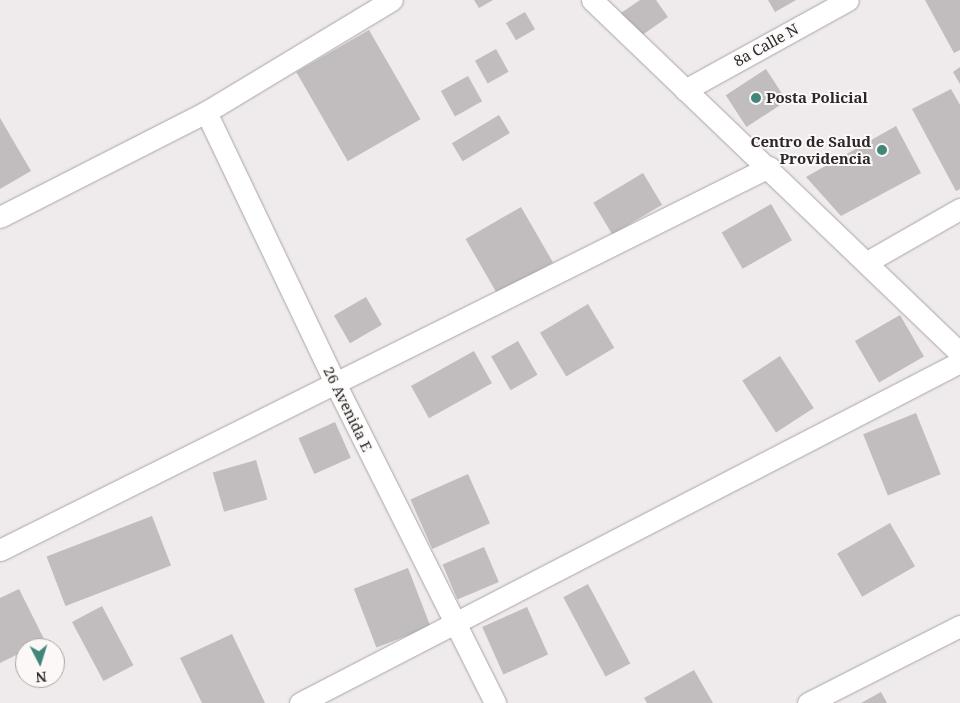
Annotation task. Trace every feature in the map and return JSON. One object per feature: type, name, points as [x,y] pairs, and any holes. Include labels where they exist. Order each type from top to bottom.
[{"type":"street","points":[[0,217],[206,112],[392,0]]},
{"type":"street","points":[[592,0],[960,353]]},
{"type":"street","name":"8a Calle N","points":[[684,90],[848,0]]},
{"type":"street","name":"26 Avenida E","points":[[206,112],[335,383],[495,703]]},
{"type":"street","points":[[0,550],[768,167]]},
{"type":"street","points":[[867,262],[960,209]]},
{"type":"street","points":[[300,703],[960,362]]},
{"type":"street","points":[[808,703],[960,626]]},
{"type":"building","points":[[474,0],[493,0],[479,8]]},
{"type":"building","points":[[640,0],[656,0],[668,17],[638,38],[621,13]]},
{"type":"building","points":[[768,0],[796,0],[775,12]]},
{"type":"building","points":[[925,0],[960,0],[960,50],[954,53]]},
{"type":"building","points":[[525,12],[535,29],[516,40],[506,23]]},
{"type":"building","points":[[369,30],[420,119],[348,161],[296,72]]},
{"type":"building","points":[[496,49],[509,72],[488,83],[475,61]]},
{"type":"building","points":[[960,67],[960,84],[953,72]]},
{"type":"building","name":"Posta Policial","points":[[766,69],[787,101],[746,127],[726,95]]},
{"type":"building","points":[[468,76],[482,101],[455,116],[441,91]]},
{"type":"building","points":[[951,89],[960,105],[960,189],[956,191],[912,109]]},
{"type":"building","points":[[499,115],[510,133],[463,161],[452,143]]},
{"type":"building","points":[[0,118],[31,171],[0,189]]},
{"type":"building","name":"Centro de Salud Providencia","points":[[896,126],[921,173],[841,216],[806,177]]},
{"type":"building","points":[[643,173],[662,205],[612,235],[593,203]]},
{"type":"building","points":[[771,204],[792,240],[743,269],[722,232]]},
{"type":"building","points":[[521,207],[553,262],[498,294],[466,239]]},
{"type":"building","points":[[366,297],[382,325],[350,343],[334,316]]},
{"type":"building","points":[[588,304],[614,348],[566,377],[540,333]]},
{"type":"building","points":[[900,315],[924,357],[879,383],[855,341]]},
{"type":"building","points":[[518,341],[538,375],[511,390],[491,356]]},
{"type":"building","points":[[474,351],[492,383],[429,418],[411,386]]},
{"type":"building","points":[[780,356],[814,408],[776,433],[742,381]]},
{"type":"building","points":[[916,413],[941,474],[888,496],[863,434]]},
{"type":"building","points":[[335,422],[351,458],[314,474],[298,438]]},
{"type":"building","points":[[256,460],[267,499],[224,512],[213,472]]},
{"type":"building","points":[[468,474],[490,523],[432,549],[410,500]]},
{"type":"building","points":[[152,516],[171,565],[65,606],[47,556]]},
{"type":"building","points":[[890,523],[915,566],[862,597],[837,554]]},
{"type":"building","points":[[484,547],[499,582],[457,600],[443,565]]},
{"type":"building","points":[[408,568],[431,627],[376,648],[354,589]]},
{"type":"building","points":[[588,584],[630,663],[606,677],[563,597]]},
{"type":"building","points":[[19,589],[44,638],[15,638],[15,656],[0,663],[0,598]]},
{"type":"building","points":[[102,606],[133,665],[103,681],[72,622]]},
{"type":"building","points":[[527,607],[548,655],[503,674],[482,627]]},
{"type":"building","points":[[232,634],[265,703],[202,703],[180,658]]},
{"type":"building","points":[[694,670],[713,703],[647,703],[644,698]]},
{"type":"building","points":[[881,692],[887,703],[861,703]]},
{"type":"place","name":"Posta Policial","points":[[756,98]]},
{"type":"place","name":"Centro de Salud Providencia","points":[[882,150]]}]
